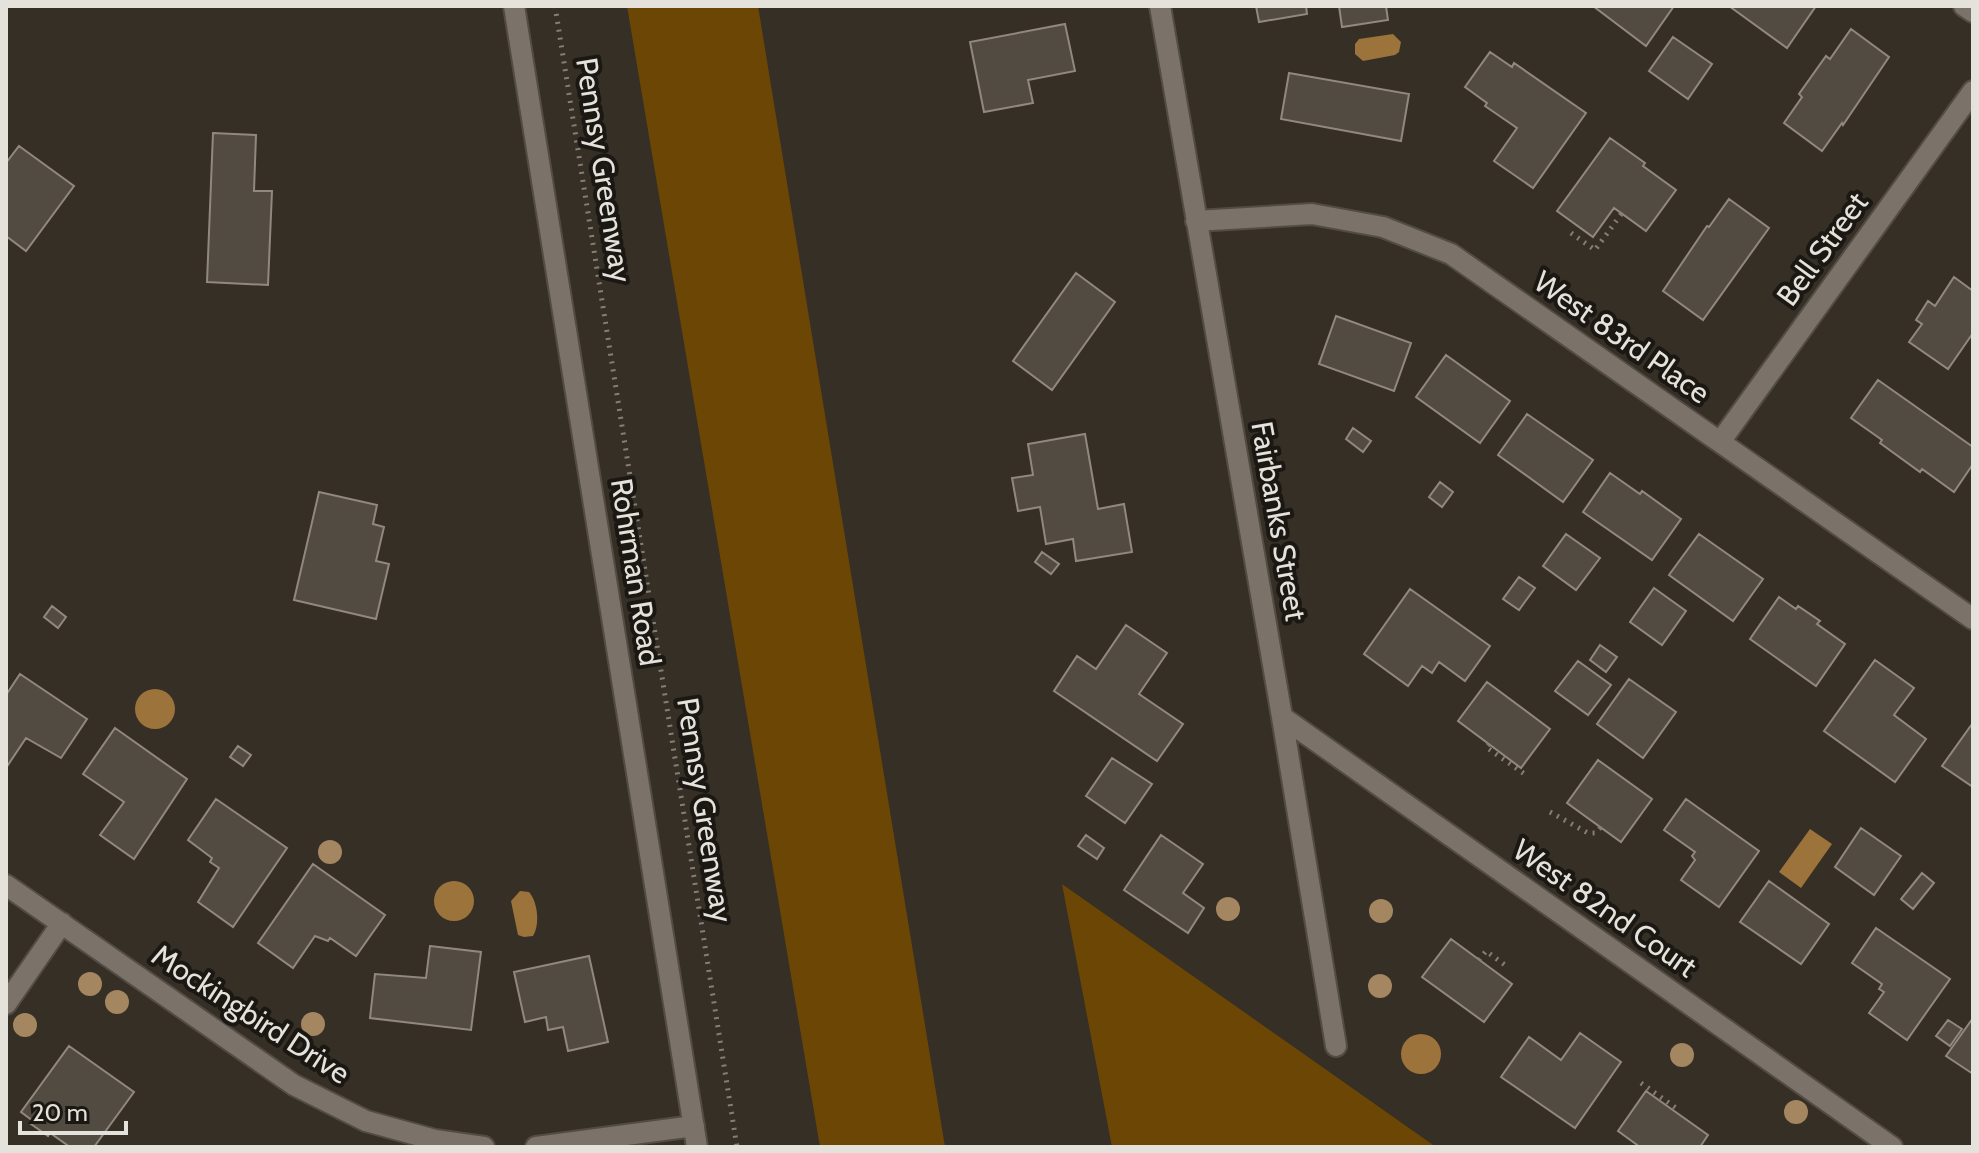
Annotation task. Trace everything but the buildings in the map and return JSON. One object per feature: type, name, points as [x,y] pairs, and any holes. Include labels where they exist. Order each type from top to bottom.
[{"type":"street","name":"Rohrman Road","points":[[514,6],[697,1147]]},
{"type":"street","name":"Fairbanks Street","points":[[1160,6],[1336,1046]]},
{"type":"street","points":[[1964,6],[1973,12]]},
{"type":"street","name":"Bell Street","points":[[1720,442],[1973,91]]},
{"type":"street","name":"West 83rd Place","points":[[1196,221],[1312,214],[1383,227],[1451,254],[1973,619]]},
{"type":"street","name":"West 82nd Court","points":[[1282,717],[1892,1147]]},
{"type":"street","name":"Mockingbird Drive","points":[[6,885],[294,1085],[366,1121],[435,1140],[484,1147]]},
{"type":"street","points":[[6,1004],[62,923]]},
{"type":"street","points":[[536,1147],[694,1126]]},
{"type":"path","name":"Pennsy Greenway","points":[[555,6],[737,1147]]},
{"type":"path","points":[[1571,233],[1595,250],[1622,213]]},
{"type":"path","points":[[1489,744],[1486,747],[1526,775]]},
{"type":"path","points":[[1550,812],[1588,833],[1595,833],[1601,827]]},
{"type":"path","points":[[1479,960],[1486,951],[1505,965]]},
{"type":"path","points":[[1641,1083],[1676,1108],[1674,1111]]},
{"type":"shaded area","points":[[627,6],[758,6],[945,1147],[820,1147]]},
{"type":"shaded area","points":[[1393,34],[1401,42],[1395,55],[1363,61],[1355,54],[1355,44],[1359,39]]},
{"type":"shaded area","points":[[155,689],[169,695],[175,709],[169,723],[155,729],[141,723],[135,709],[141,695]]},
{"type":"shaded area","points":[[1810,829],[1832,844],[1801,888],[1779,872]]},
{"type":"shaded area","points":[[454,881],[468,887],[474,901],[468,915],[454,921],[440,915],[434,901],[440,887]]},
{"type":"shaded area","points":[[1062,884],[1436,1147],[1112,1147]]},
{"type":"shaded area","points":[[520,891],[529,892],[536,907],[533,936],[518,935],[511,901]]},
{"type":"shaded area","points":[[1421,1034],[1435,1040],[1441,1054],[1435,1068],[1421,1074],[1407,1068],[1401,1054],[1407,1040]]}]
